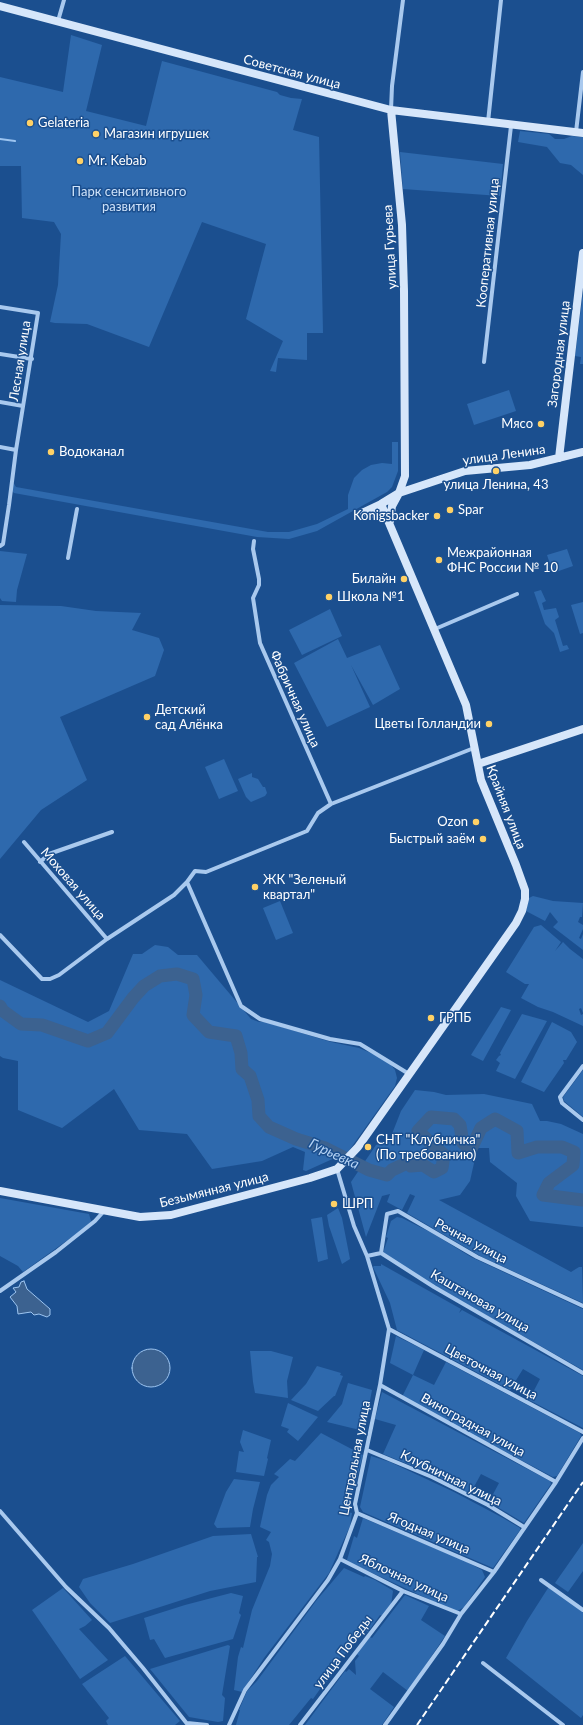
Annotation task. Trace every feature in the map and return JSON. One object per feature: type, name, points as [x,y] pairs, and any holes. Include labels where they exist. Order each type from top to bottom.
[{"type":"main road","name":"Советская улица","points":[[0,6],[391,110],[511,126],[579,133]]},
{"type":"main road","name":"улица Гурьева","points":[[390,522],[392,506],[400,493],[405,476],[404,291],[402,225],[391,110]]},
{"type":"main road","name":"Загородная улица","points":[[559,458],[583,253]]},
{"type":"main road","name":"улица Ленина","points":[[390,522],[380,515],[364,512],[400,493],[465,471],[530,465],[583,452]]},
{"type":"main road","name":"Крайняя улица","points":[[381,504],[390,522],[466,705],[472,727],[474,748],[481,780],[521,879],[525,899],[522,911],[516,923],[410,1074]]},
{"type":"main road","points":[[478,764],[583,729]]},
{"type":"main road","points":[[337,1169],[358,1147],[410,1074]]},
{"type":"main road","name":"Безымянная улица","points":[[0,1191],[140,1217],[172,1215],[310,1178],[337,1169]]},
{"type":"street","points":[[58,22],[64,0]]},
{"type":"street","name":"улица Гурьева","points":[[391,110],[392,86],[403,0]]},
{"type":"street","points":[[488,123],[501,0]]},
{"type":"street","points":[[579,133],[583,72]]},
{"type":"street","name":"Кооперативная улица","points":[[484,362],[511,126]]},
{"type":"street","name":"Лесная улица","points":[[0,307],[38,313],[32,359],[16,450],[3,544],[0,546]]},
{"type":"street","points":[[0,354],[32,359]]},
{"type":"street","points":[[0,402],[23,406]]},
{"type":"street","points":[[0,447],[16,450]]},
{"type":"street","points":[[68,558],[77,509]]},
{"type":"street","name":"Фабричная улица","points":[[254,541],[253,549],[259,585],[253,598],[260,643],[331,804]]},
{"type":"street","points":[[435,629],[517,594]]},
{"type":"street","points":[[0,935],[42,978],[50,979],[60,975],[107,939],[174,895],[187,882],[195,871],[206,872],[307,831],[318,813],[331,804],[474,748]]},
{"type":"street","points":[[40,862],[49,854],[112,832]]},
{"type":"street","name":"Моховая улица","points":[[24,842],[107,939]]},
{"type":"street","points":[[187,882],[241,1006],[260,1019],[330,1039],[360,1044],[410,1074]]},
{"type":"street","points":[[583,1066],[560,1097],[562,1103],[583,1120]]},
{"type":"street","name":"Центральная улица","points":[[229,1725],[245,1690],[328,1580],[340,1558],[357,1512],[355,1504],[390,1329],[367,1256],[354,1226],[337,1169]]},
{"type":"street","points":[[0,1291],[56,1252],[95,1221],[105,1211]]},
{"type":"street","name":"Речная улица","points":[[381,1253],[387,1214],[398,1211],[477,1257],[583,1306]]},
{"type":"street","points":[[367,1256],[381,1253]]},
{"type":"street","name":"Каштановая улица","points":[[381,1253],[434,1287],[583,1373]]},
{"type":"street","name":"Цветочная улица","points":[[390,1329],[583,1432]]},
{"type":"street","name":"Виноградная улица","points":[[380,1385],[556,1482]]},
{"type":"street","points":[[385,1725],[443,1644],[461,1614],[494,1572],[556,1482],[583,1438]]},
{"type":"street","name":"Клубничная улица","points":[[367,1450],[432,1477],[488,1505],[524,1527]]},
{"type":"street","points":[[0,1511],[66,1586],[109,1628],[188,1724],[207,1725]]},
{"type":"street","name":"Ягодная улица","points":[[357,1512],[494,1572]]},
{"type":"street","name":"Яблочная улица","points":[[340,1558],[402,1591],[461,1614]]},
{"type":"street","points":[[541,1580],[583,1610]]},
{"type":"street","name":"улица Победы","points":[[300,1725],[402,1591]]},
{"type":"street","points":[[484,1663],[563,1725]]},
{"type":"green space","name":"Парк сенситивного развития","points":[[71,35],[102,45],[86,111],[146,126],[162,61],[277,92],[280,95],[291,98],[302,99],[293,130],[319,137],[323,333],[307,333],[307,360],[278,358],[276,372],[270,371],[283,341],[246,319],[266,244],[202,222],[149,347],[87,324],[50,322],[58,285],[61,234],[54,222],[22,218],[21,166],[0,166],[0,77],[63,92]]},
{"type":"green space","points":[[520,131],[549,134],[555,139],[564,139],[572,136],[583,137],[583,175],[571,165],[560,163],[547,147],[518,142]]},
{"type":"green space","points":[[400,152],[503,164],[500,196],[403,189]]},
{"type":"green space","points":[[583,292],[583,364],[580,364],[581,357],[575,356]]},
{"type":"green space","points":[[509,390],[516,411],[474,425],[467,404]]},
{"type":"green space","points":[[392,442],[398,442],[398,471],[392,487],[387,492],[317,531],[289,539],[257,537],[14,493],[12,491],[13,482],[16,487],[268,532],[289,532],[317,524],[348,509],[348,495],[354,478],[362,470],[371,465],[382,463],[392,464]]},
{"type":"green space","points":[[567,549],[573,566],[553,573],[547,555]]},
{"type":"green space","points":[[0,551],[27,554],[17,590],[16,602],[2,601],[0,598]]},
{"type":"green space","points":[[541,590],[546,601],[542,603],[544,610],[556,608],[559,617],[555,620],[563,646],[567,645],[569,649],[560,652],[554,633],[545,624],[534,592]]},
{"type":"green space","points":[[583,602],[583,633],[580,634],[571,605]]},
{"type":"green space","points":[[0,605],[61,606],[96,611],[141,613],[132,630],[159,638],[164,650],[155,676],[60,717],[87,780],[41,810],[0,859]]},
{"type":"green space","points":[[330,609],[342,636],[302,655],[289,630]]},
{"type":"green space","points":[[338,639],[347,658],[380,645],[400,689],[373,705],[351,665],[370,707],[327,727],[294,663]]},
{"type":"green space","points":[[224,759],[238,791],[219,799],[205,767]]},
{"type":"green space","points":[[252,773],[252,777],[258,779],[263,787],[265,787],[267,793],[265,796],[251,802],[246,797],[238,779]]},
{"type":"green space","points":[[533,896],[553,901],[583,903],[582,917],[580,917],[578,922],[583,925],[579,938],[581,939],[583,934],[583,950],[553,927],[558,922],[550,912],[545,921],[526,911],[529,898]]},
{"type":"green space","points":[[280,901],[293,933],[276,940],[263,908]]},
{"type":"green space","points":[[541,925],[561,942],[555,951],[563,942],[583,959],[583,1013],[581,1008],[579,1009],[581,1015],[583,1014],[583,1026],[553,1012],[538,1007],[521,998],[529,984],[525,984],[506,972],[534,927]]},
{"type":"green space","points":[[155,945],[168,947],[178,955],[197,955],[251,1019],[331,1042],[359,1048],[378,1056],[391,1065],[395,1070],[397,1078],[395,1086],[348,1152],[306,1171],[303,1170],[305,1152],[293,1147],[262,1161],[212,1169],[187,1134],[139,1130],[114,1089],[62,1128],[18,1110],[18,1061],[0,1056],[0,980],[88,1022],[109,1011],[133,954],[142,954]]},
{"type":"green space","points":[[501,1007],[511,1010],[483,1061],[471,1055]]},
{"type":"green space","points":[[522,1014],[547,1021],[515,1079],[496,1071],[500,1063],[496,1060],[501,1055],[500,1053]]},
{"type":"green space","points":[[552,1022],[571,1032],[577,1042],[566,1060],[563,1060],[564,1063],[544,1092],[521,1082]]},
{"type":"green space","points":[[583,1070],[583,1117],[564,1101],[563,1097]]},
{"type":"green space","points":[[415,1090],[446,1095],[484,1094],[532,1104],[540,1121],[561,1124],[583,1134],[583,1227],[530,1221],[516,1196],[517,1183],[490,1162],[489,1148],[468,1148],[474,1163],[470,1181],[460,1195],[439,1200],[571,1272],[579,1267],[582,1267],[583,1303],[482,1257],[407,1213],[415,1196],[410,1194],[402,1210],[387,1202],[390,1194],[382,1196],[366,1237],[351,1182],[376,1145],[390,1139],[401,1111]]},
{"type":"green space","points":[[0,1198],[89,1214],[91,1221],[90,1224],[23,1272],[18,1266],[0,1256]]},
{"type":"green space","points":[[338,1208],[342,1218],[350,1259],[342,1264],[329,1226],[327,1215]]},
{"type":"green space","points":[[322,1217],[328,1259],[318,1262],[311,1219]]},
{"type":"green space","points":[[397,1217],[432,1233],[471,1257],[583,1309],[583,1370],[382,1256],[388,1238],[386,1237],[391,1221]]},
{"type":"green space","points":[[381,1264],[461,1309],[459,1313],[462,1310],[583,1376],[583,1428],[529,1400],[540,1379],[523,1369],[510,1390],[397,1330],[390,1303],[373,1267],[381,1266]]},
{"type":"green space","points":[[396,1336],[424,1350],[413,1375],[390,1363]]},
{"type":"green space","points":[[250,1351],[271,1351],[293,1357],[287,1381],[288,1398],[255,1393]]},
{"type":"green space","points":[[446,1362],[580,1433],[581,1436],[557,1476],[553,1477],[402,1397],[413,1375],[434,1385]]},
{"type":"green space","points":[[317,1366],[341,1373],[340,1375],[343,1376],[335,1396],[318,1411],[291,1400],[306,1384]]},
{"type":"green space","points":[[348,1383],[372,1390],[364,1431],[327,1422],[342,1404]]},
{"type":"green space","points":[[382,1392],[550,1481],[551,1484],[524,1523],[489,1502],[499,1483],[481,1474],[470,1494],[435,1475],[383,1454],[396,1425],[375,1419]]},
{"type":"green space","points":[[288,1403],[318,1417],[298,1441],[287,1432],[289,1429],[281,1426]]},
{"type":"green space","points":[[243,1430],[271,1440],[264,1476],[236,1472],[239,1451],[244,1452],[240,1442]]},
{"type":"green space","points":[[321,1433],[363,1455],[348,1512],[352,1513],[350,1526],[329,1573],[264,1658],[242,1692],[234,1690],[238,1657],[241,1647],[243,1648],[252,1610],[270,1566],[272,1554],[269,1542],[266,1540],[271,1532],[260,1527],[267,1495],[271,1485],[279,1477],[274,1474],[290,1459],[295,1461]]},
{"type":"green space","points":[[371,1456],[390,1462],[454,1492],[503,1518],[520,1528],[520,1530],[493,1568],[363,1512],[360,1507]]},
{"type":"green space","points":[[234,1479],[260,1482],[250,1527],[217,1528],[214,1524],[226,1492]]},
{"type":"green space","points":[[363,1518],[465,1561],[482,1570],[485,1577],[464,1607],[456,1612],[351,1563],[347,1560],[354,1536],[357,1538]]},
{"type":"green space","points":[[251,1534],[258,1557],[256,1582],[210,1591],[110,1623],[90,1603],[79,1587],[83,1579],[133,1564],[213,1536]]},
{"type":"green space","points":[[583,1543],[583,1571],[568,1592],[555,1583]]},
{"type":"green space","points":[[344,1568],[375,1580],[392,1590],[391,1605],[383,1616],[380,1615],[368,1632],[364,1630],[349,1646],[352,1648],[338,1660],[341,1663],[327,1682],[325,1682],[313,1699],[311,1698],[289,1725],[236,1725],[239,1710],[247,1691],[257,1681],[316,1601]]},
{"type":"green space","points":[[550,1585],[583,1612],[583,1715],[581,1718],[506,1658]]},
{"type":"green space","points":[[63,1588],[92,1620],[79,1629],[108,1660],[80,1679],[32,1610]]},
{"type":"green space","points":[[231,1593],[243,1596],[239,1613],[241,1615],[233,1639],[165,1658],[154,1639],[150,1640],[144,1618]]},
{"type":"green space","points":[[405,1595],[429,1606],[421,1620],[445,1636],[408,1691],[383,1672],[370,1689],[394,1707],[382,1725],[305,1725],[345,1671],[346,1672],[349,1669],[356,1675],[355,1661],[359,1656],[356,1653],[370,1637],[372,1638]]},
{"type":"green space","points":[[228,1645],[230,1646],[222,1695],[225,1698],[223,1721],[218,1722],[189,1717],[150,1669]]},
{"type":"green space","points":[[125,1656],[180,1721],[175,1725],[108,1725],[106,1721],[109,1718],[82,1684]]},
{"type":"shaded area","points":[[24,1281],[27,1289],[50,1309],[50,1315],[47,1317],[39,1314],[34,1315],[31,1312],[18,1314],[17,1306],[10,1297],[16,1292],[13,1288],[19,1287],[21,1282]]},
{"type":"shaded area","points":[[151,1349],[164,1355],[170,1368],[164,1381],[151,1387],[138,1381],[132,1368],[138,1355]]},
{"type":"waterway","points":[[0,139],[15,141]]},
{"type":"waterway","name":"Гурьевка","points":[[0,1006],[3,1011],[21,1024],[42,1025],[88,1041],[107,1033],[133,998],[144,986],[160,976],[177,974],[193,979],[196,995],[193,1015],[209,1032],[236,1036],[241,1053],[242,1069],[250,1076],[258,1100],[259,1116],[269,1127],[296,1139],[325,1148],[369,1170],[387,1175],[392,1170],[409,1162],[411,1166],[423,1165],[434,1172],[442,1168],[444,1155],[418,1131],[431,1117],[454,1119],[460,1125],[463,1143],[471,1149],[481,1128],[495,1119],[517,1131],[518,1153],[537,1147],[562,1147],[574,1152],[573,1165],[549,1183],[543,1195],[583,1200]]},
{"type":"railway","points":[[417,1725],[583,1482]]},
{"type":"place","name":"Gelateria","points":[[30,123]]},
{"type":"place","name":"Магазин игрушек","points":[[96,134]]},
{"type":"place","name":"Mr. Kebab","points":[[80,161]]},
{"type":"place","name":"Мясо","points":[[541,424]]},
{"type":"place","name":"Водоканал","points":[[51,452]]},
{"type":"place","name":"улица Ленина, 43","points":[[496,471]]},
{"type":"place","name":"Spar","points":[[450,510]]},
{"type":"place","name":"Konigsbacker","points":[[437,516]]},
{"type":"place","name":"Межрайонная ФНС России № 10","points":[[439,560]]},
{"type":"place","name":"Билайн","points":[[404,579]]},
{"type":"place","name":"Школа №1","points":[[329,597]]},
{"type":"place","name":"Детский сад Алёнка","points":[[147,717]]},
{"type":"place","name":"Цветы Голландии","points":[[489,724]]},
{"type":"place","name":"Ozon","points":[[476,822]]},
{"type":"place","name":"Быстрый заём","points":[[483,839]]},
{"type":"place","name":"ЖК \"Зеленый квартал\"","points":[[255,887]]},
{"type":"place","name":"ГРПБ","points":[[431,1018]]},
{"type":"place","name":"СНТ \"Клубничка\" (По требованию)","points":[[368,1147]]},
{"type":"place","name":"ШРП","points":[[334,1204]]}]
